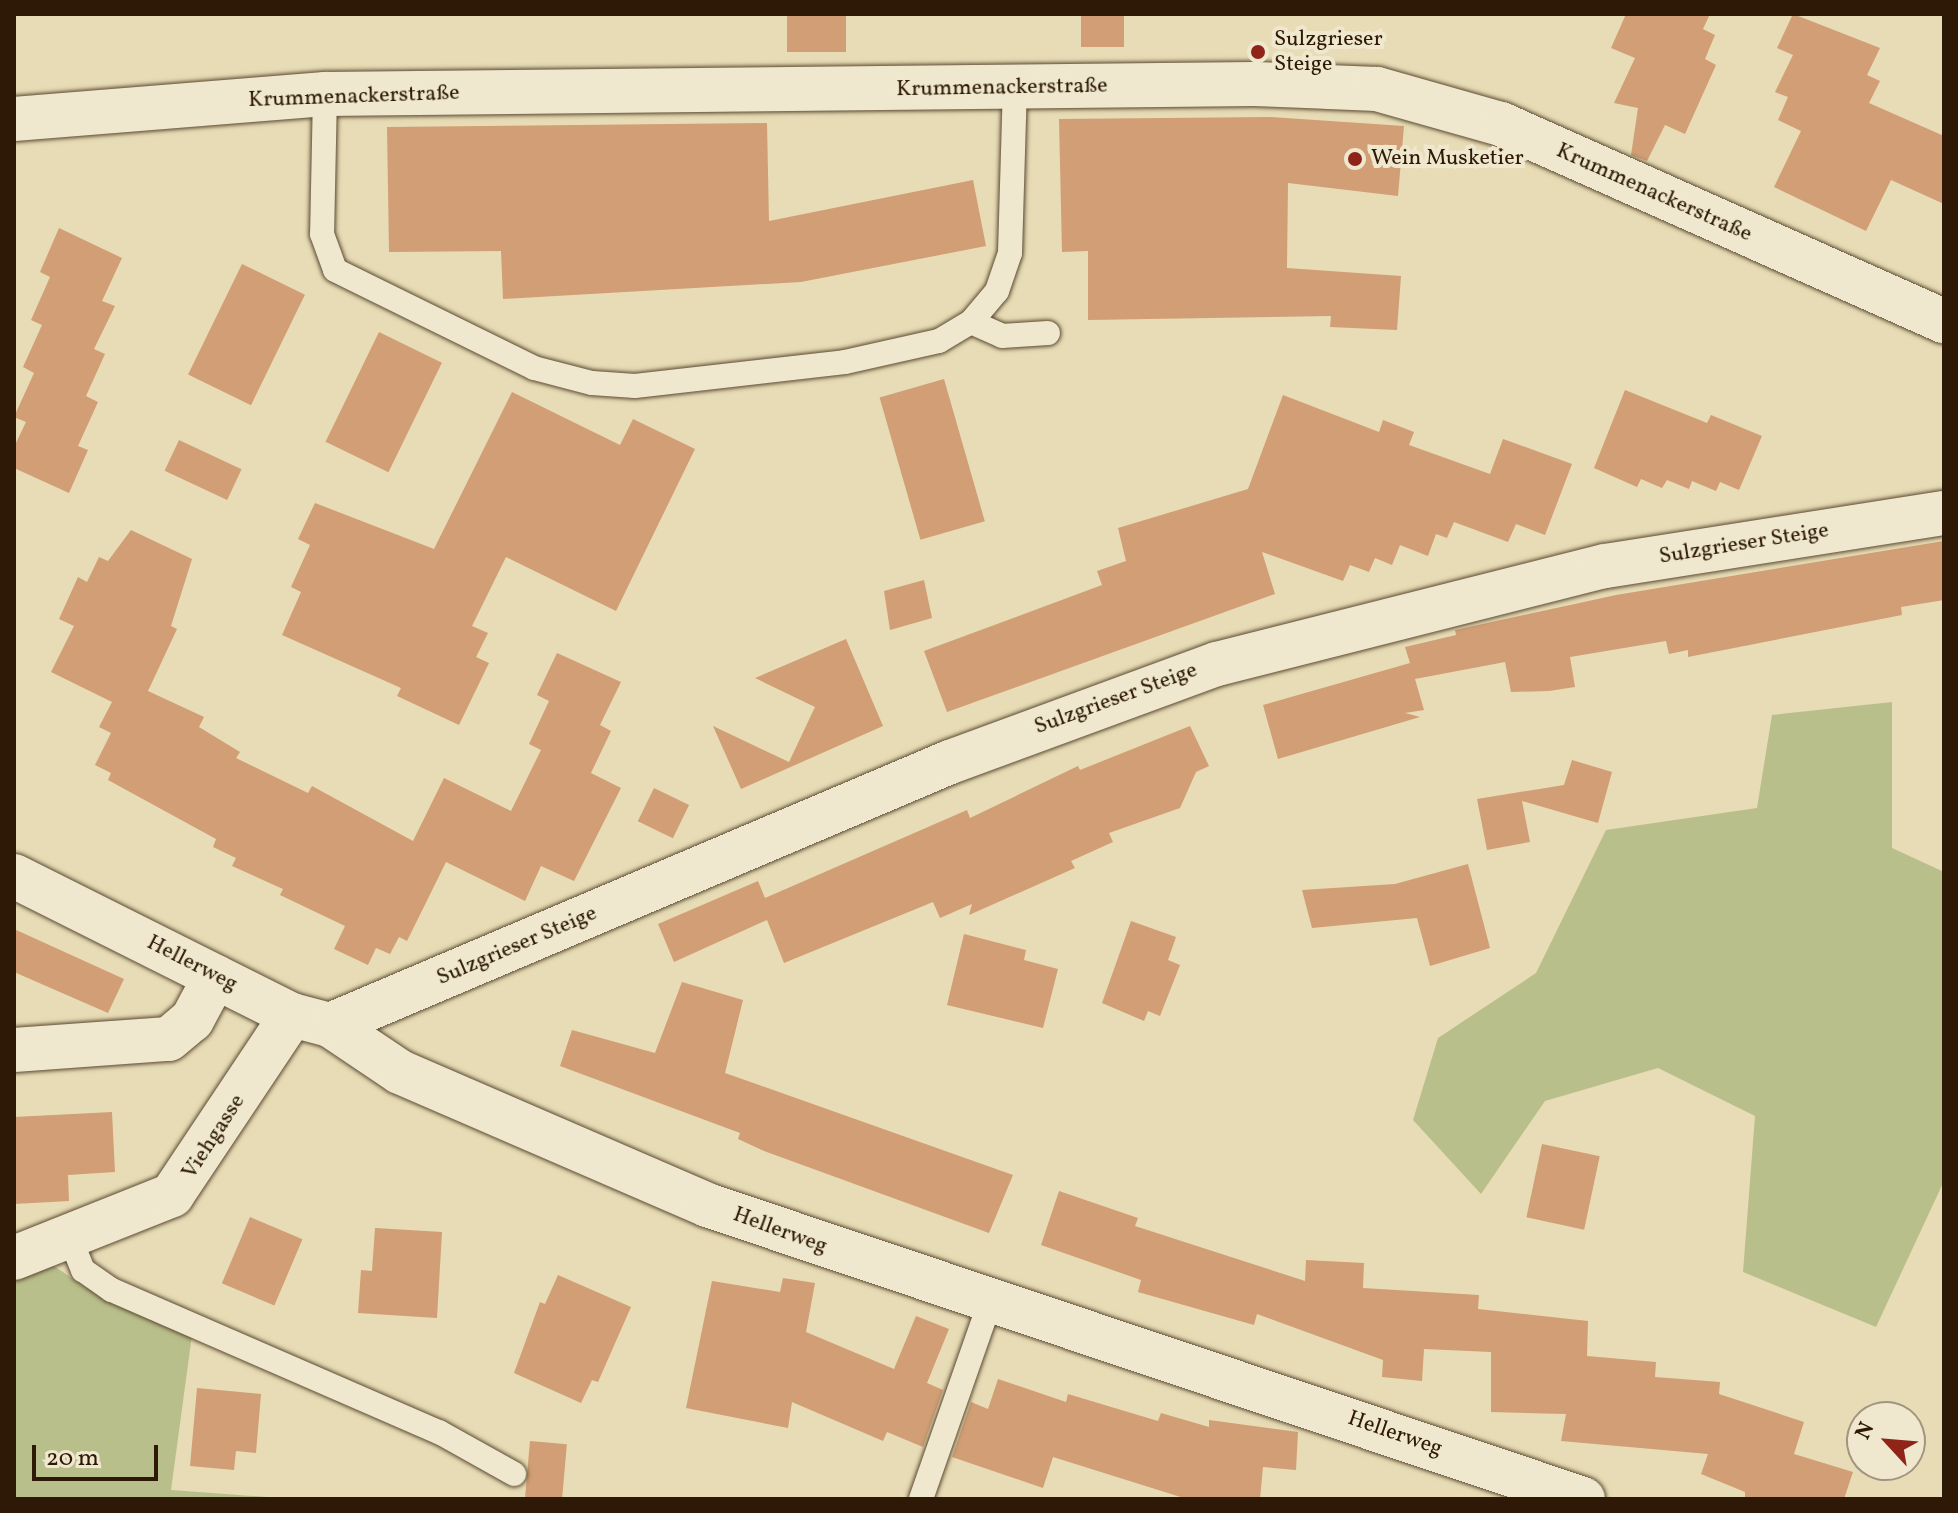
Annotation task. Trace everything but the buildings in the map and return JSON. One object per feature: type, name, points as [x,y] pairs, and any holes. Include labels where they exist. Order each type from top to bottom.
[{"type":"street","name":"Krummenackerstraße","points":[[14,119],[325,94],[1255,84],[1412,95],[1501,124],[1944,321]]},
{"type":"street","name":"Sulzgrieser Steige","points":[[311,1020],[950,762],[1217,664],[1605,566],[1944,513]]},
{"type":"street","name":"Hellerweg","points":[[14,876],[215,977],[311,1020],[400,1072],[611,1165],[776,1231],[1583,1499]]},
{"type":"street","points":[[14,1050],[169,1039],[192,1020],[215,977]]},
{"type":"street","name":"Viehgasse","points":[[14,1258],[141,1212],[183,1185],[311,1020]]},
{"type":"lane","points":[[325,94],[322,234],[335,270],[543,371],[635,386],[808,367],[939,341],[971,322],[997,291],[1010,253],[1015,88]]},
{"type":"lane","points":[[971,322],[1002,336],[1048,333]]},
{"type":"lane","points":[[70,1238],[83,1270],[112,1290],[439,1432],[514,1474]]},
{"type":"lane","points":[[921,1499],[990,1302]]},
{"type":"green space","points":[[1892,702],[1892,848],[1944,872],[1944,1181],[1876,1327],[1743,1272],[1755,1116],[1658,1068],[1545,1101],[1481,1194],[1413,1120],[1438,1038],[1536,973],[1606,830],[1757,808],[1772,715]]},
{"type":"green space","points":[[51,1264],[85,1287],[192,1335],[171,1490],[295,1499],[14,1499],[14,1275]]},
{"type":"place","name":"Sulzgrieser Steige","points":[[1258,52]]},
{"type":"place","name":"Wein Musketier","points":[[1355,159]]}]
